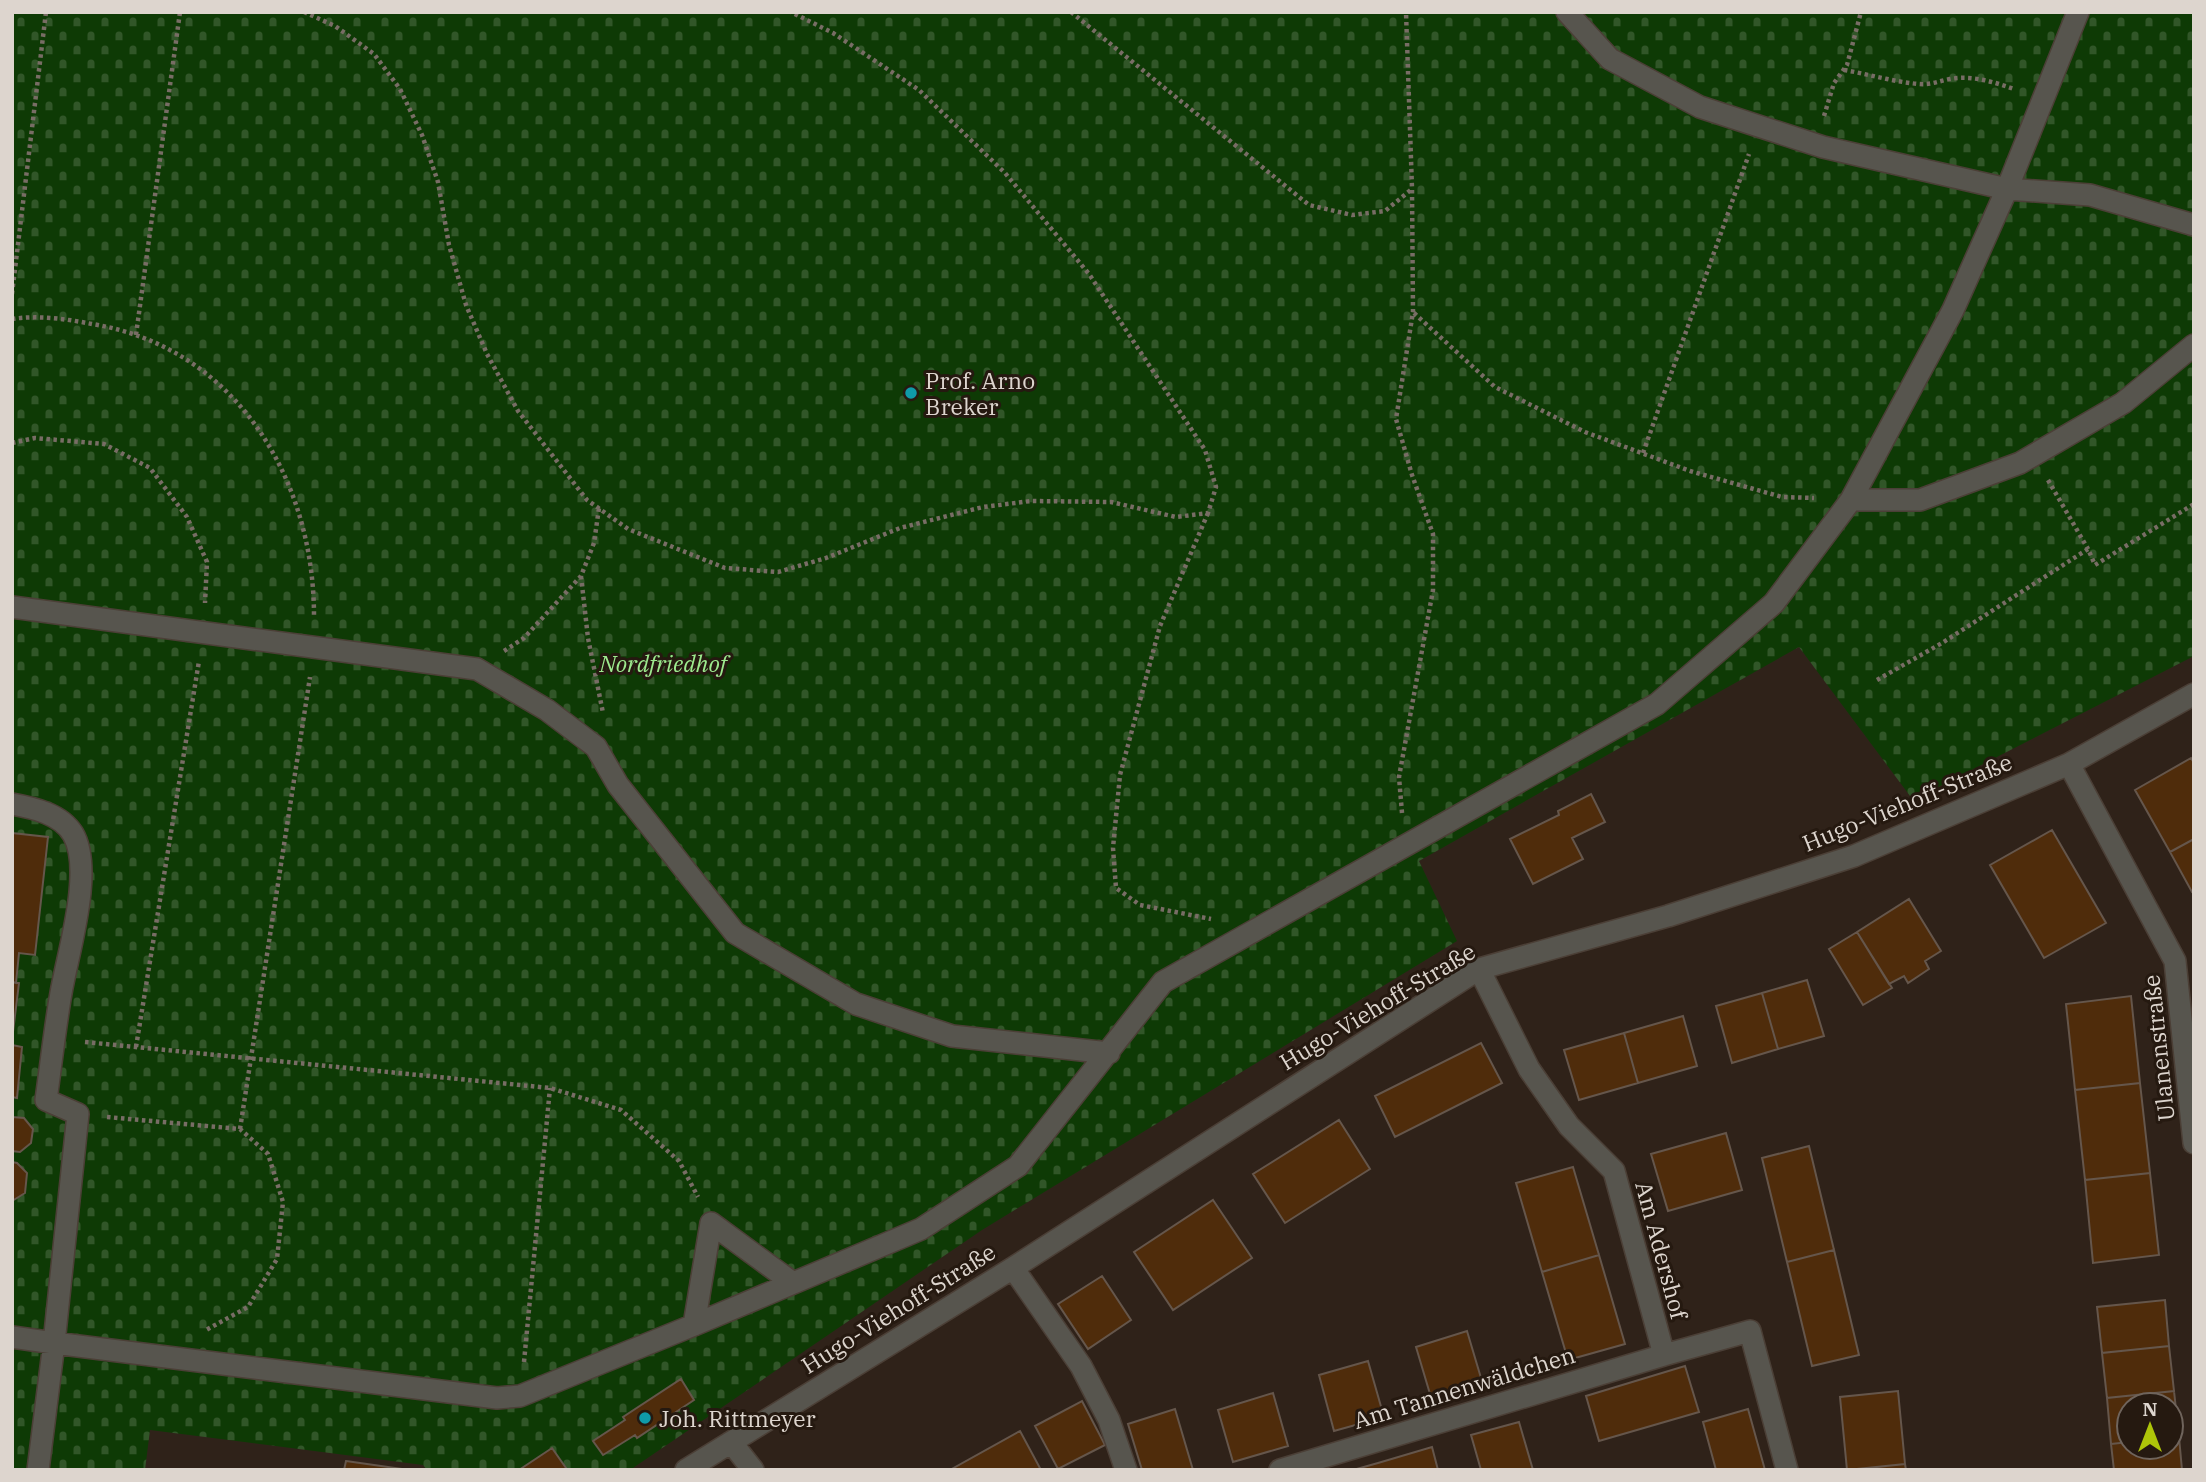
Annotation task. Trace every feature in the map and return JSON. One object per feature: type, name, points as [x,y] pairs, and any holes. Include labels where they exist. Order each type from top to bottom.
[{"type":"street","points":[[1567,12],[1610,59],[1700,107],[1814,144],[2007,189],[2090,195],[2194,225]]},
{"type":"street","points":[[12,1337],[497,1398],[520,1396],[920,1229],[1018,1166],[1163,982],[1657,704],[1774,603],[1851,500],[1953,310],[2007,189],[2078,12]]},
{"type":"street","points":[[1851,500],[1920,500],[2020,463],[2123,403],[2194,345]]},
{"type":"street","points":[[12,607],[477,669],[547,710],[596,747],[618,785],[735,933],[856,1004],[952,1036],[1109,1053]]},
{"type":"street","name":"Hugo-Viehoff-Straße","points":[[686,1470],[1013,1268],[1479,969],[1668,916],[1854,856],[2069,764],[2194,694]]},
{"type":"street","name":"Ulanenstraße","points":[[2069,764],[2175,961],[2194,1143]]},
{"type":"street","points":[[12,804],[58,818],[73,835],[80,860],[81,885],[46,1100],[78,1114],[38,1470]]},
{"type":"street","name":"Am Adershof","points":[[1479,969],[1529,1069],[1569,1126],[1614,1171],[1664,1354],[1750,1331],[1787,1470]]},
{"type":"street","points":[[694,1325],[711,1223],[793,1283]]},
{"type":"street","points":[[1013,1268],[1081,1366],[1109,1420],[1126,1470]]},
{"type":"street","name":"Am Tannenwäldchen","points":[[1280,1470],[1664,1354]]},
{"type":"street","points":[[731,1442],[753,1470]]},
{"type":"path","points":[[12,294],[46,12]]},
{"type":"path","points":[[136,335],[180,12]]},
{"type":"path","points":[[304,12],[335,26],[374,54],[400,89],[422,135],[438,182],[449,244],[466,305],[487,354],[518,411],[587,500],[628,529],[725,568],[778,572],[826,558],[900,528],[983,507],[1031,501],[1111,502],[1176,516],[1208,513]]},
{"type":"path","points":[[791,12],[833,33],[919,90],[1005,173],[1089,274],[1205,450],[1216,487],[1208,513],[1160,626],[1120,775],[1113,848],[1116,888],[1140,905],[1209,919],[1249,934]]},
{"type":"path","points":[[1071,12],[1308,205],[1352,215],[1385,211],[1412,188]]},
{"type":"path","points":[[1404,846],[1399,777],[1433,590],[1433,534],[1396,419],[1413,312],[1406,12]]},
{"type":"path","points":[[1814,144],[1834,83],[1847,65],[1861,12]]},
{"type":"path","points":[[1844,70],[1931,85],[1949,79],[1982,79],[2043,100]]},
{"type":"path","points":[[1643,453],[1759,126]]},
{"type":"path","points":[[1413,312],[1495,387],[1585,432],[1690,471],[1782,497],[1851,500]]},
{"type":"path","points":[[12,319],[67,320],[119,328],[164,345],[205,372],[244,409],[270,445],[292,490],[307,537],[314,588],[314,648],[240,1129]]},
{"type":"path","points":[[12,443],[35,438],[104,444],[150,468],[187,516],[207,562],[204,633],[136,1047]]},
{"type":"path","points":[[2034,455],[2095,565],[2194,504]]},
{"type":"path","points":[[477,669],[524,638],[581,576],[594,543],[598,508]]},
{"type":"path","points":[[1877,680],[1942,643],[2088,549]]},
{"type":"path","points":[[581,576],[588,638],[605,722]]},
{"type":"path","points":[[55,1039],[550,1088],[621,1110],[679,1161],[711,1223]]},
{"type":"path","points":[[520,1396],[550,1088]]},
{"type":"path","points":[[78,1114],[240,1129],[268,1154],[283,1202],[277,1259],[248,1307],[207,1328],[199,1361]]},
{"type":"green space","name":"Nordfriedhof","points":[[12,12],[2194,12],[2194,656],[1913,800],[1799,647],[1419,861],[1457,941],[982,1230],[630,1470],[427,1470],[423,1465],[150,1430],[145,1470],[12,1470]]},
{"type":"building","points":[[2191,758],[2194,763],[2194,839],[2170,852],[2135,790]]},
{"type":"building","points":[[1591,794],[1605,822],[1572,838],[1583,859],[1533,884],[1510,839],[1559,815],[1558,811]]},
{"type":"building","points":[[2052,830],[2106,923],[2044,958],[1990,865]]},
{"type":"building","points":[[12,833],[48,837],[35,955],[19,953],[16,983],[12,982]]},
{"type":"building","points":[[2194,839],[2194,891],[2192,892],[2170,852]]},
{"type":"building","points":[[1909,899],[1941,951],[1925,961],[1929,969],[1908,983],[1904,976],[1889,984],[1857,932]]},
{"type":"building","points":[[1857,932],[1892,988],[1863,1005],[1829,949]]},
{"type":"building","points":[[1807,980],[1824,1036],[1778,1049],[1762,993]]},
{"type":"building","points":[[12,982],[19,983],[12,1040]]},
{"type":"building","points":[[1762,993],[1778,1049],[1732,1063],[1716,1006]]},
{"type":"building","points":[[2131,996],[2140,1083],[2075,1090],[2066,1004]]},
{"type":"building","points":[[1683,1016],[1697,1066],[1638,1083],[1624,1033]]},
{"type":"building","points":[[1624,1033],[1638,1083],[1579,1100],[1564,1050]]},
{"type":"building","points":[[1481,1043],[1502,1083],[1395,1137],[1375,1096]]},
{"type":"building","points":[[12,1045],[22,1047],[17,1098],[12,1097]]},
{"type":"building","points":[[2140,1083],[2150,1173],[2085,1180],[2075,1090]]},
{"type":"building","points":[[12,1117],[24,1118],[33,1129],[31,1143],[20,1152],[12,1151]]},
{"type":"building","points":[[1339,1120],[1370,1169],[1285,1223],[1253,1174]]},
{"type":"building","points":[[1726,1133],[1742,1190],[1668,1211],[1651,1154]]},
{"type":"building","points":[[1809,1146],[1834,1250],[1787,1262],[1762,1158]]},
{"type":"building","points":[[12,1162],[17,1163],[27,1173],[25,1193],[12,1201]]},
{"type":"building","points":[[1573,1167],[1599,1255],[1542,1272],[1516,1183]]},
{"type":"building","points":[[2150,1173],[2159,1255],[2093,1263],[2085,1180]]},
{"type":"building","points":[[1213,1200],[1252,1258],[1173,1310],[1134,1252]]},
{"type":"building","points":[[1834,1250],[1859,1355],[1812,1366],[1787,1262]]},
{"type":"building","points":[[1599,1255],[1625,1344],[1568,1360],[1542,1272]]},
{"type":"building","points":[[1102,1276],[1131,1320],[1088,1349],[1058,1304]]},
{"type":"building","points":[[2165,1300],[2169,1346],[2102,1353],[2097,1307]]},
{"type":"building","points":[[1467,1331],[1484,1388],[1433,1404],[1416,1347]]},
{"type":"building","points":[[2169,1346],[2174,1391],[2115,1391],[2115,1397],[2107,1398],[2102,1353]]},
{"type":"building","points":[[1368,1361],[1384,1417],[1334,1431],[1319,1375]]},
{"type":"building","points":[[1685,1366],[1699,1412],[1599,1441],[1586,1396]]},
{"type":"building","name":"Joh. Rittmeyer","points":[[681,1379],[694,1400],[637,1438],[635,1435],[603,1455],[593,1441],[625,1420],[623,1417]]},
{"type":"building","points":[[1898,1391],[1905,1464],[1847,1470],[1840,1397]]},
{"type":"building","points":[[1273,1393],[1288,1446],[1233,1462],[1218,1410]]},
{"type":"building","points":[[2115,1397],[2115,1444],[2111,1444],[2107,1398]]},
{"type":"building","points":[[1082,1401],[1105,1445],[1058,1469],[1035,1426]]},
{"type":"building","points":[[1175,1409],[1193,1470],[1142,1470],[1128,1424]]},
{"type":"building","points":[[1748,1409],[1765,1470],[1716,1470],[1703,1422]]},
{"type":"building","points":[[1519,1422],[1533,1470],[1481,1470],[1471,1435]]},
{"type":"building","points":[[1020,1431],[1041,1470],[950,1470]]},
{"type":"building","points":[[2111,1444],[2115,1444],[2115,1461],[2181,1461],[2182,1470],[2114,1470]]},
{"type":"building","points":[[1432,1447],[1438,1470],[1353,1470],[1378,1463]]},
{"type":"building","points":[[552,1448],[566,1468],[519,1470]]},
{"type":"building","points":[[346,1461],[409,1470],[344,1470]]},
{"type":"building","points":[[1905,1464],[1906,1470],[1850,1470]]},
{"type":"place","name":"Prof. Arno Breker","points":[[911,393]]},
{"type":"place","name":"Joh. Rittmeyer","points":[[645,1418]]}]
